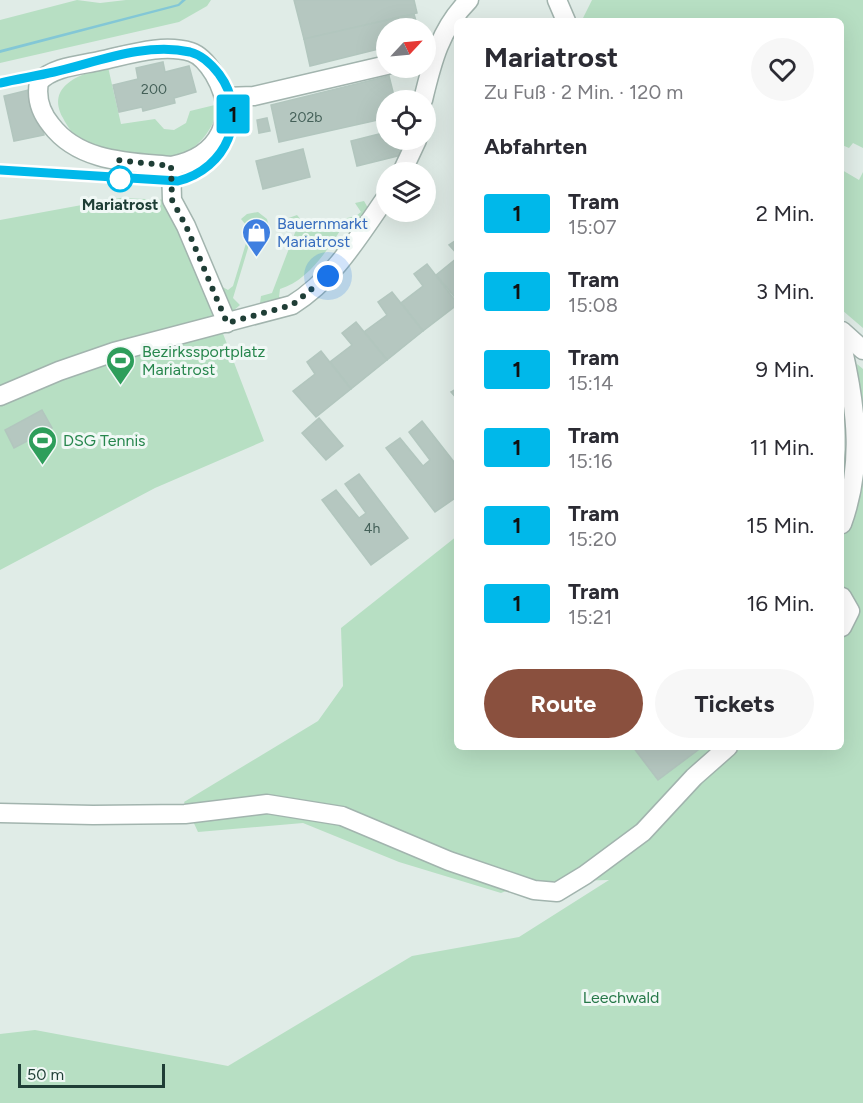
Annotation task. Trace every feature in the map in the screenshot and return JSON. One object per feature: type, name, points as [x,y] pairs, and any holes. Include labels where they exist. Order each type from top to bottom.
[{"type":"street","points":[[436,44],[453,16],[469,0]]},
{"type":"street","points":[[557,0],[565,18]]},
{"type":"street","points":[[144,51],[191,52],[204,62],[216,77],[224,97],[227,115],[223,130],[215,142],[195,159],[171,166],[117,160],[86,153],[72,147],[45,117],[39,100],[39,82],[53,72],[144,51]]},
{"type":"street","points":[[224,97],[254,96],[376,68]]},
{"type":"street","points":[[171,166],[172,200],[186,226],[227,323]]},
{"type":"street","points":[[0,396],[59,371],[114,352],[292,305],[305,297],[340,264],[376,212]]},
{"type":"street","points":[[844,354],[861,429],[862,472],[851,508],[844,520]]},
{"type":"street","points":[[844,600],[850,611],[844,623]]},
{"type":"street","points":[[0,813],[185,814],[267,804],[342,816],[449,861],[534,890],[557,892],[585,875],[643,832],[694,777],[725,750]]},
{"type":"green space","points":[[77,0],[100,3],[126,0],[211,0],[207,6],[179,22],[0,63],[0,20]]},
{"type":"green space","points":[[592,0],[863,0],[863,148],[853,143],[849,148],[844,146],[844,18],[583,18]]},
{"type":"green space","points":[[108,67],[121,124],[155,119],[164,129],[174,130],[186,123],[190,111],[219,104],[209,131],[196,146],[179,155],[169,157],[99,147],[80,140],[63,118],[59,107],[62,89],[78,77]]},
{"type":"green space","points":[[844,171],[859,180],[863,172],[863,328],[844,312]]},
{"type":"green space","name":"Bezirkssportplatz Mariatrost","points":[[120,198],[172,200],[264,441],[155,488],[0,570],[0,220]]},
{"type":"green space","points":[[364,201],[368,208],[360,223],[346,222],[318,262],[301,278],[280,289],[279,297],[288,299],[262,305],[260,303],[261,296],[272,293],[296,230],[295,224],[284,225],[286,219],[297,215],[307,227],[356,216],[361,212],[355,203]]},
{"type":"green space","points":[[258,212],[267,219],[269,227],[261,221],[255,225],[233,298],[240,305],[233,311],[219,285],[228,290],[233,286],[250,230],[241,219],[247,214]]},
{"type":"green space","name":"Leechwald","points":[[857,364],[863,369],[863,1103],[0,1103],[0,1034],[35,1030],[228,1066],[412,956],[519,937],[609,880],[530,882],[501,893],[399,862],[303,823],[198,832],[184,802],[318,721],[343,686],[341,628],[454,538],[454,750],[844,750],[844,493],[861,429]]},
{"type":"water","points":[[186,0],[179,6],[0,53],[0,50],[178,4]]},
{"type":"building","points":[[294,0],[414,0],[417,13],[395,18],[376,18],[376,22],[304,39]]},
{"type":"building","points":[[414,14],[415,18],[396,18]]},
{"type":"building","points":[[376,23],[376,50],[310,66],[304,39]]},
{"type":"building","points":[[163,62],[165,72],[189,66],[196,92],[174,98],[175,103],[143,111],[142,107],[119,112],[113,85],[138,79],[136,68]]},
{"type":"building","points":[[381,78],[390,78],[392,90],[376,90],[376,120],[279,142],[271,105]]},
{"type":"building","points":[[33,89],[44,135],[14,141],[4,96]]},
{"type":"building","points":[[267,118],[270,131],[259,133],[257,120]]},
{"type":"building","points":[[376,135],[376,150],[401,150],[402,155],[357,166],[351,141]]},
{"type":"building","points":[[303,149],[310,177],[263,189],[256,161]]},
{"type":"building","points":[[454,260],[454,296],[436,275]]},
{"type":"building","points":[[427,264],[454,299],[454,307],[423,331],[401,303],[423,286],[414,274]]},
{"type":"building","points":[[392,292],[423,331],[387,360],[364,332],[387,315],[378,302]]},
{"type":"building","points":[[356,322],[387,360],[351,389],[330,362],[352,345],[342,333]]},
{"type":"building","points":[[321,351],[351,389],[316,417],[293,391],[315,374],[307,362]]},
{"type":"building","points":[[42,410],[52,428],[14,448],[5,430]]},
{"type":"building","points":[[319,418],[343,446],[326,460],[302,433]]},
{"type":"building","points":[[422,421],[454,462],[454,499],[435,512],[386,448],[400,438],[423,466],[430,460],[409,432]]},
{"type":"building","points":[[359,474],[408,538],[371,565],[322,500],[336,490],[359,518],[366,513],[345,484]]},
{"type":"building","points":[[635,750],[698,750],[658,780]]},
{"type":"tram line","points":[[0,83],[141,50],[175,49],[196,54],[211,65],[229,92],[233,108],[228,139],[220,153],[195,175],[178,181],[0,170]]},
{"type":"tram line","name":"1","points":[[0,83],[153,50],[191,52],[206,60],[224,81],[232,103],[233,116],[229,139],[223,152],[208,168],[178,181],[155,182],[0,170]]},
{"type":"place","name":"Mariatrost","points":[[120,179]]},
{"type":"place","name":"Bauernmarkt Mariatrost","points":[[256,258]]},
{"type":"place","name":"Bezirkssportplatz Mariatrost","points":[[121,386]]},
{"type":"place","name":"DSG Tennis","points":[[42,466]]},
{"type":"route","points":[[120,179],[117,160],[171,166],[172,200],[186,226],[227,323],[292,305],[305,297],[328,276]]}]
